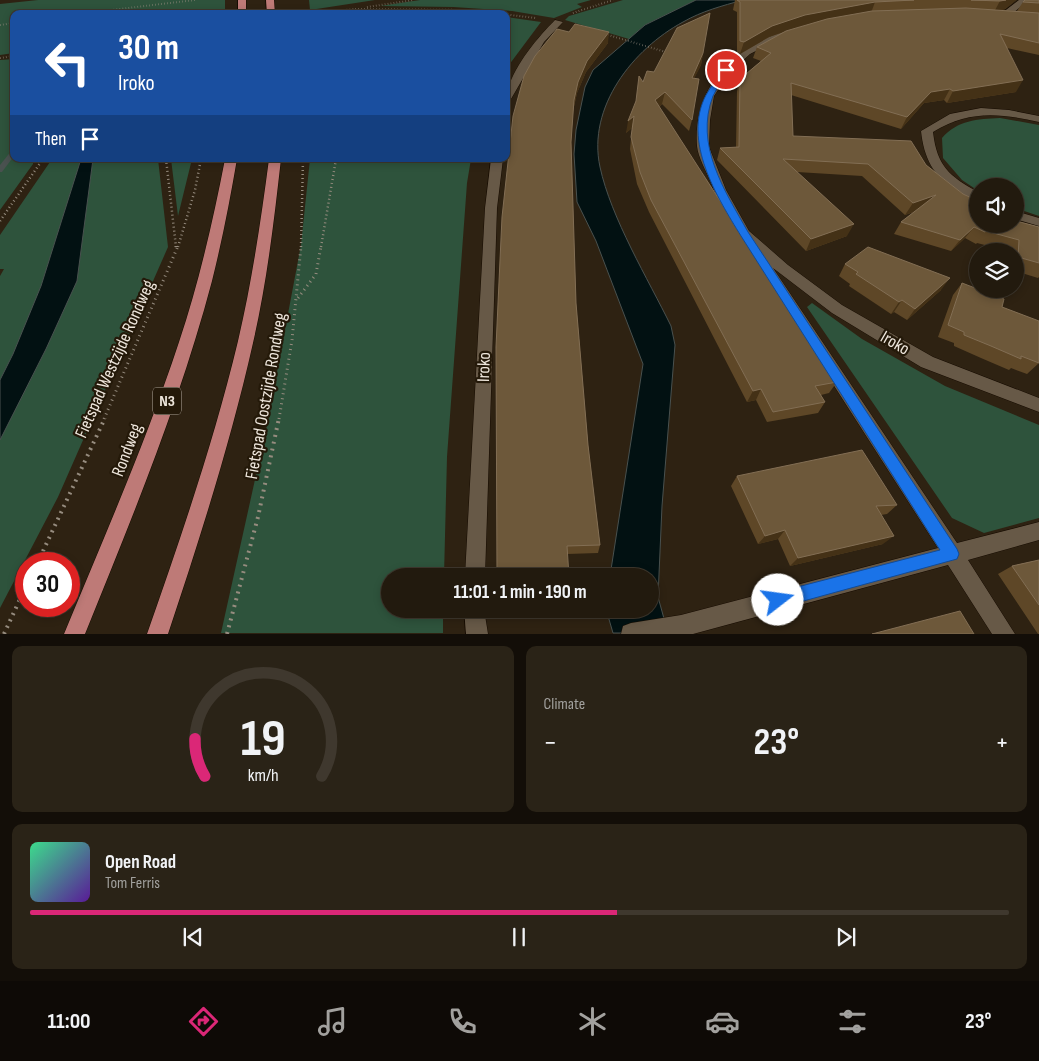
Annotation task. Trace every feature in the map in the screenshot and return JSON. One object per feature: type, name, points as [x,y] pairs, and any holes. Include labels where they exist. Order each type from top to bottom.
[{"type":"main road","name":"Rondweg","points":[[74,634],[154,436],[188,340],[225,197],[231,162]]},
{"type":"main road","points":[[157,634],[194,529],[234,397],[260,275],[270,214],[275,162]]},
{"type":"street","points":[[1005,15],[1024,0]]},
{"type":"street","points":[[989,14],[1022,17]]},
{"type":"street","points":[[510,92],[540,41],[558,22]]},
{"type":"street","name":"Iroko","points":[[795,29],[747,52],[726,70],[709,96],[704,120],[703,148],[720,190],[744,234],[951,554],[1005,634]]},
{"type":"street","points":[[969,193],[951,182],[932,162],[928,146],[928,131],[944,119],[961,113],[985,111],[1039,119]]},
{"type":"street","name":"Iroko","points":[[475,568],[490,208],[497,162]]},
{"type":"street","points":[[1024,218],[1039,222]]},
{"type":"street","name":"Iroko","points":[[744,234],[783,269],[837,309],[919,357],[1039,405]]},
{"type":"street","points":[[631,634],[681,626],[1039,531]]},
{"type":"street","points":[[475,618],[477,634]]},
{"type":"path","points":[[111,10],[195,0]]},
{"type":"path","points":[[354,10],[414,0]]},
{"type":"path","points":[[510,13],[558,22],[566,15],[613,0]]},
{"type":"path","points":[[354,10],[452,8],[474,10]]},
{"type":"path","points":[[603,34],[671,53]]},
{"type":"path","points":[[0,221],[41,162]]},
{"type":"path","points":[[166,162],[176,254]]},
{"type":"path","name":"Fietspad Westzijde Rondweg","points":[[43,552],[122,382],[176,254],[195,190],[200,162]]},
{"type":"path","name":"Fietspad Oostzijde Rondweg","points":[[227,634],[280,418],[292,355],[298,298],[303,162]]},
{"type":"path","points":[[298,298],[316,274],[335,162]]},
{"type":"path","points":[[4,634],[15,610]]},
{"type":"green space","points":[[38,0],[225,0],[225,10],[10,10],[10,54],[0,55],[0,4]]},
{"type":"green space","points":[[309,0],[375,0],[310,10]]},
{"type":"green space","points":[[420,0],[591,0],[577,4],[582,7],[554,18],[510,10],[380,6]]},
{"type":"green space","points":[[623,0],[696,0],[645,25],[629,39],[565,20],[569,16]]},
{"type":"green space","points":[[510,18],[541,22],[510,64]]},
{"type":"green space","points":[[10,59],[10,162],[33,162],[33,164],[0,210],[0,60]]},
{"type":"green space","points":[[1000,118],[1039,125],[1039,216],[1024,211],[1024,178],[969,178],[969,185],[962,180],[943,158],[942,138],[955,127],[976,120]]},
{"type":"green space","points":[[50,162],[158,162],[168,247],[58,497],[29,552],[15,552],[15,579],[0,608],[0,276],[4,269],[0,269],[0,235]]},
{"type":"green space","points":[[171,162],[191,162],[178,216]]},
{"type":"green space","points":[[310,162],[470,162],[467,183],[447,457],[444,568],[381,568],[381,618],[443,618],[443,633],[221,633],[266,430],[301,245]]},
{"type":"green space","points":[[812,303],[862,339],[945,386],[1039,425],[1039,518],[984,533],[952,518],[807,307]]},
{"type":"shaded area","points":[[696,0],[743,0],[690,18],[647,48],[631,64],[618,82],[607,102],[600,123],[598,145],[600,167],[605,187],[621,227],[671,326],[675,345],[662,506],[659,574],[659,568],[611,568],[643,364],[596,241],[577,202],[574,154],[576,130],[585,87],[593,70],[645,25]]},
{"type":"shaded area","points":[[80,162],[93,162],[77,281],[46,349],[0,440],[0,380],[13,354],[41,286]]},
{"type":"shaded area","points":[[659,601],[668,633],[613,633],[609,618],[659,618]]},
{"type":"building","points":[[737,0],[914,0],[875,2],[805,15],[772,26],[744,42],[740,41],[740,2]]},
{"type":"building","points":[[971,0],[1006,0],[1000,1]]},
{"type":"building","points":[[1025,0],[1039,0],[1039,3],[1023,2]]},
{"type":"building","points":[[966,8],[1039,13],[1039,43],[1000,34],[1023,80],[953,91],[950,89],[931,92],[907,117],[791,83],[793,136],[911,141],[926,165],[969,197],[969,232],[960,240],[901,222],[936,195],[913,203],[868,164],[783,159],[854,224],[811,239],[720,148],[739,147],[740,79],[771,53],[757,47],[786,31],[827,19],[872,11]]},
{"type":"building","points":[[710,13],[703,53],[692,78],[699,79],[692,120],[665,92],[655,100],[837,382],[815,386],[825,402],[773,412],[761,389],[753,391],[651,200],[640,172],[631,137],[634,116],[628,121],[636,101],[639,76],[643,82],[647,71],[654,72],[677,28]]},
{"type":"building","points":[[575,24],[609,32],[587,61],[578,82],[574,100],[571,142],[576,303],[588,445],[600,545],[567,546],[568,568],[497,568],[496,347],[502,217],[508,162],[510,162],[513,116],[524,76],[535,56],[557,29],[569,32]]},
{"type":"building","points":[[1024,223],[1039,227],[1039,263],[1024,259],[1024,243],[1019,243],[1019,240],[993,233],[1024,233]]},
{"type":"building","points":[[868,247],[950,278],[915,309],[902,300],[899,302],[856,274],[858,272],[845,264]]},
{"type":"building","points":[[962,283],[969,286],[969,298],[1004,299],[1002,307],[1039,321],[1039,363],[1021,356],[1021,359],[964,335],[964,332],[948,325]]},
{"type":"building","points":[[862,450],[897,505],[876,506],[894,536],[798,558],[785,530],[765,536],[737,476]]},
{"type":"building","points":[[1039,560],[1039,605],[1012,566]]},
{"type":"building","points":[[960,611],[974,634],[872,634]]},
{"type":"waterway","points":[[0,170],[10,156]]},
{"type":"route","points":[[726,70],[709,96],[704,120],[703,148],[720,190],[744,234],[951,554],[778,600]]}]
